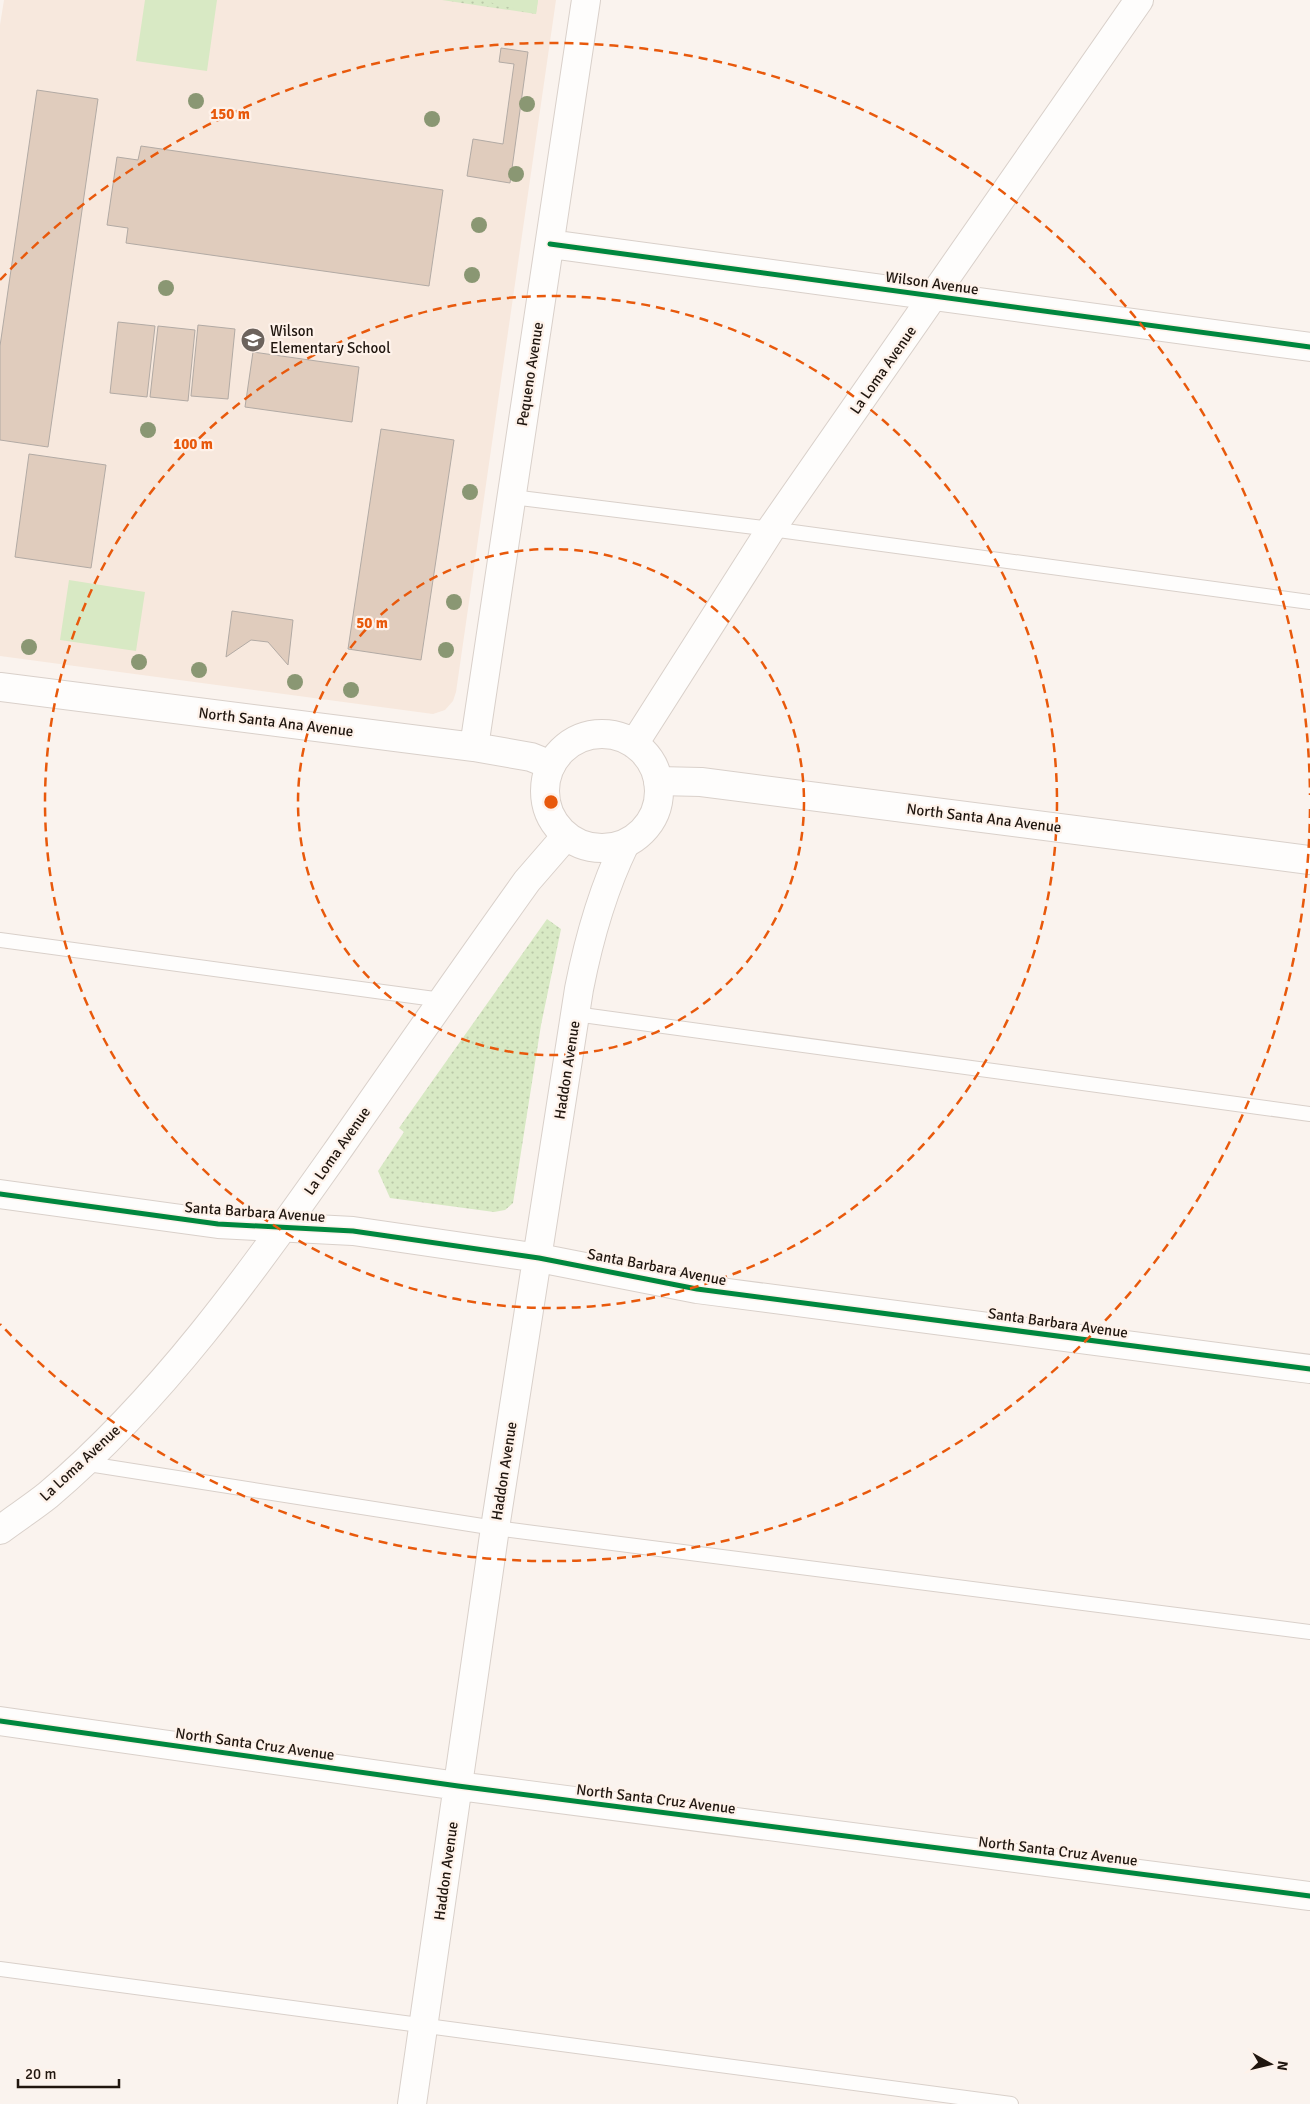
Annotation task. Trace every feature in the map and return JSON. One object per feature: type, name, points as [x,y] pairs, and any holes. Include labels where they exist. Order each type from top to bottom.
[{"type":"street","name":"Pequeno Avenue","points":[[474,747],[586,0]]},
{"type":"street","name":"La Loma Avenue","points":[[634,744],[771,529],[1139,0]]},
{"type":"street","name":"Wilson Avenue","points":[[550,244],[1310,347]]},
{"type":"street","name":"North Santa Ana Avenue","points":[[0,686],[474,747],[532,757],[551,764]]},
{"type":"street","points":[[595,734],[622,737],[634,744],[650,760],[658,781],[659,796],[655,811],[648,825],[638,836],[625,844],[610,848],[594,848],[579,844],[566,836],[552,817],[545,795],[546,779],[551,764],[559,753],[581,738],[595,734]]},
{"type":"street","name":"North Santa Ana Avenue","points":[[658,781],[701,782],[1310,860]]},
{"type":"street","name":"La Loma Avenue","points":[[0,1530],[47,1496],[138,1409],[200,1337],[283,1227],[527,880],[566,836]]},
{"type":"street","name":"Haddon Avenue","points":[[412,2104],[495,1528],[539,1258],[575,1014],[584,961],[602,895],[625,844]]},
{"type":"street","name":"Santa Barbara Avenue","points":[[0,1194],[218,1224],[353,1231],[539,1258],[697,1289],[1310,1369]]},
{"type":"street","name":"North Santa Cruz Avenue","points":[[0,1721],[458,1786],[1310,1896]]},
{"type":"lane","points":[[512,498],[771,529],[1310,602]]},
{"type":"lane","points":[[0,940],[442,1000]]},
{"type":"lane","points":[[575,1014],[1310,1114]]},
{"type":"lane","points":[[82,1463],[495,1528],[1310,1632]]},
{"type":"lane","points":[[0,1969],[1011,2104]]},
{"type":"shaded area","name":"Wilson Elementary School","points":[[4,0],[556,0],[456,692],[453,701],[445,710],[433,714],[0,656],[0,25]]},
{"type":"green space","points":[[145,0],[217,0],[207,71],[136,61]]},
{"type":"green space","points":[[442,0],[538,0],[536,14]]},
{"type":"green space","points":[[481,0],[538,0],[536,14]]},
{"type":"green space","points":[[69,580],[145,592],[136,651],[60,640]]},
{"type":"green space","points":[[547,919],[561,929],[541,1025],[513,1203],[505,1210],[494,1212],[390,1198],[378,1171],[404,1132],[399,1128]]},
{"type":"building","points":[[501,48],[528,52],[510,183],[467,176],[473,139],[503,144],[514,64],[499,62]]},
{"type":"building","points":[[37,90],[98,99],[48,447],[0,440],[0,346]]},
{"type":"building","points":[[141,146],[443,190],[429,286],[126,243],[128,228],[107,225],[117,157],[138,160]]},
{"type":"building","points":[[118,322],[155,326],[147,397],[110,393]]},
{"type":"building","points":[[198,325],[235,329],[228,399],[191,396]]},
{"type":"building","points":[[158,326],[195,330],[188,401],[150,397]]},
{"type":"building","points":[[253,352],[359,367],[352,422],[245,407]]},
{"type":"building","points":[[381,429],[454,440],[421,660],[348,649]]},
{"type":"building","points":[[29,454],[106,465],[91,568],[15,557]]},
{"type":"building","points":[[232,611],[293,620],[288,665],[268,642],[251,640],[226,657]]},
{"type":"cycle path","points":[[550,244],[1310,347]]},
{"type":"cycle path","points":[[0,1194],[218,1224],[353,1231],[539,1258],[697,1289],[1310,1369]]},
{"type":"cycle path","points":[[0,1721],[458,1786],[1310,1896]]},
{"type":"place","name":"Wilson Elementary School","points":[[253,340]]}]
